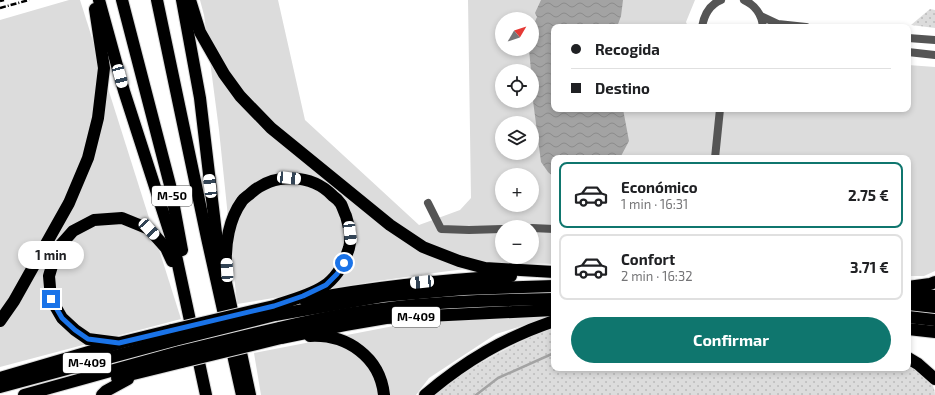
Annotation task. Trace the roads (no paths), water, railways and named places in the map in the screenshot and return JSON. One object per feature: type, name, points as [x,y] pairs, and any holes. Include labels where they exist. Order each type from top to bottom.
[{"type":"highway","points":[[0,321],[14,301],[69,203],[88,158],[98,118],[104,68],[94,0]]},
{"type":"highway","points":[[100,0],[124,91],[174,246],[206,395]]},
{"type":"highway","name":"M-50","points":[[122,0],[170,185],[212,395]]},
{"type":"highway","name":"M-50","points":[[157,0],[208,245],[248,393]]},
{"type":"highway","points":[[182,0],[200,98],[218,250],[227,287],[248,393]]},
{"type":"highway","points":[[190,0],[200,32],[224,74],[240,96],[271,128],[390,225],[424,247],[459,261],[485,268],[551,273]]},
{"type":"highway","points":[[227,287],[226,254],[228,236],[233,220],[242,201],[256,189],[271,181],[289,178],[308,180],[327,190],[341,204],[349,225],[351,241],[344,263],[337,274],[326,285],[274,311]]},
{"type":"highway","points":[[119,343],[88,339],[62,318],[51,299],[49,276],[57,249],[73,231],[94,220],[122,218],[149,229],[166,248],[180,279]]},
{"type":"highway","name":"M-409","points":[[0,387],[173,335],[384,286],[551,273]]},
{"type":"highway","points":[[911,287],[935,282]]},
{"type":"highway","name":"M-409","points":[[274,311],[329,305],[390,295],[472,289],[551,286]]},
{"type":"highway","points":[[911,293],[935,296]]},
{"type":"highway","name":"M-409","points":[[24,395],[280,333],[348,313],[430,304],[551,299]]},
{"type":"highway","points":[[911,304],[935,307]]},
{"type":"highway","name":"M-409","points":[[280,333],[386,318],[551,310]]},
{"type":"highway","points":[[911,317],[935,320]]},
{"type":"highway","points":[[425,395],[447,376],[473,358],[507,340],[551,322]]},
{"type":"highway","points":[[911,329],[935,332]]},
{"type":"highway","points":[[280,333],[331,338],[348,343],[367,356],[374,365],[381,382],[384,395]]},
{"type":"highway","name":"M-409","points":[[0,378],[119,343],[173,335]]},
{"type":"highway","points":[[102,395],[117,384],[180,357]]},
{"type":"highway","name":"M-409","points":[[55,395],[136,373],[180,357]]},
{"type":"highway","points":[[911,360],[935,379]]},
{"type":"street","points":[[703,24],[704,17],[709,9],[721,0]]},
{"type":"street","points":[[744,0],[755,7],[762,24]]},
{"type":"street","points":[[760,16],[778,24]]},
{"type":"street","points":[[911,38],[935,40]]},
{"type":"street","points":[[911,52],[935,55]]},
{"type":"street","points":[[715,155],[720,112]]},
{"type":"street","points":[[428,203],[441,229],[495,229]]},
{"type":"street","points":[[539,228],[551,229]]},
{"type":"water","points":[[541,0],[623,0],[621,16],[618,24],[551,24],[551,112],[624,112],[629,141],[622,155],[551,155],[551,174],[548,172],[541,162],[539,147],[539,116],[535,116],[534,108],[539,108],[539,64],[530,64],[530,56],[539,56],[539,12],[535,12]]},
{"type":"waterway","points":[[476,395],[498,378],[551,354]]},
{"type":"railway","points":[[0,1],[4,0]]},
{"type":"railway","points":[[0,8],[29,0]]}]
